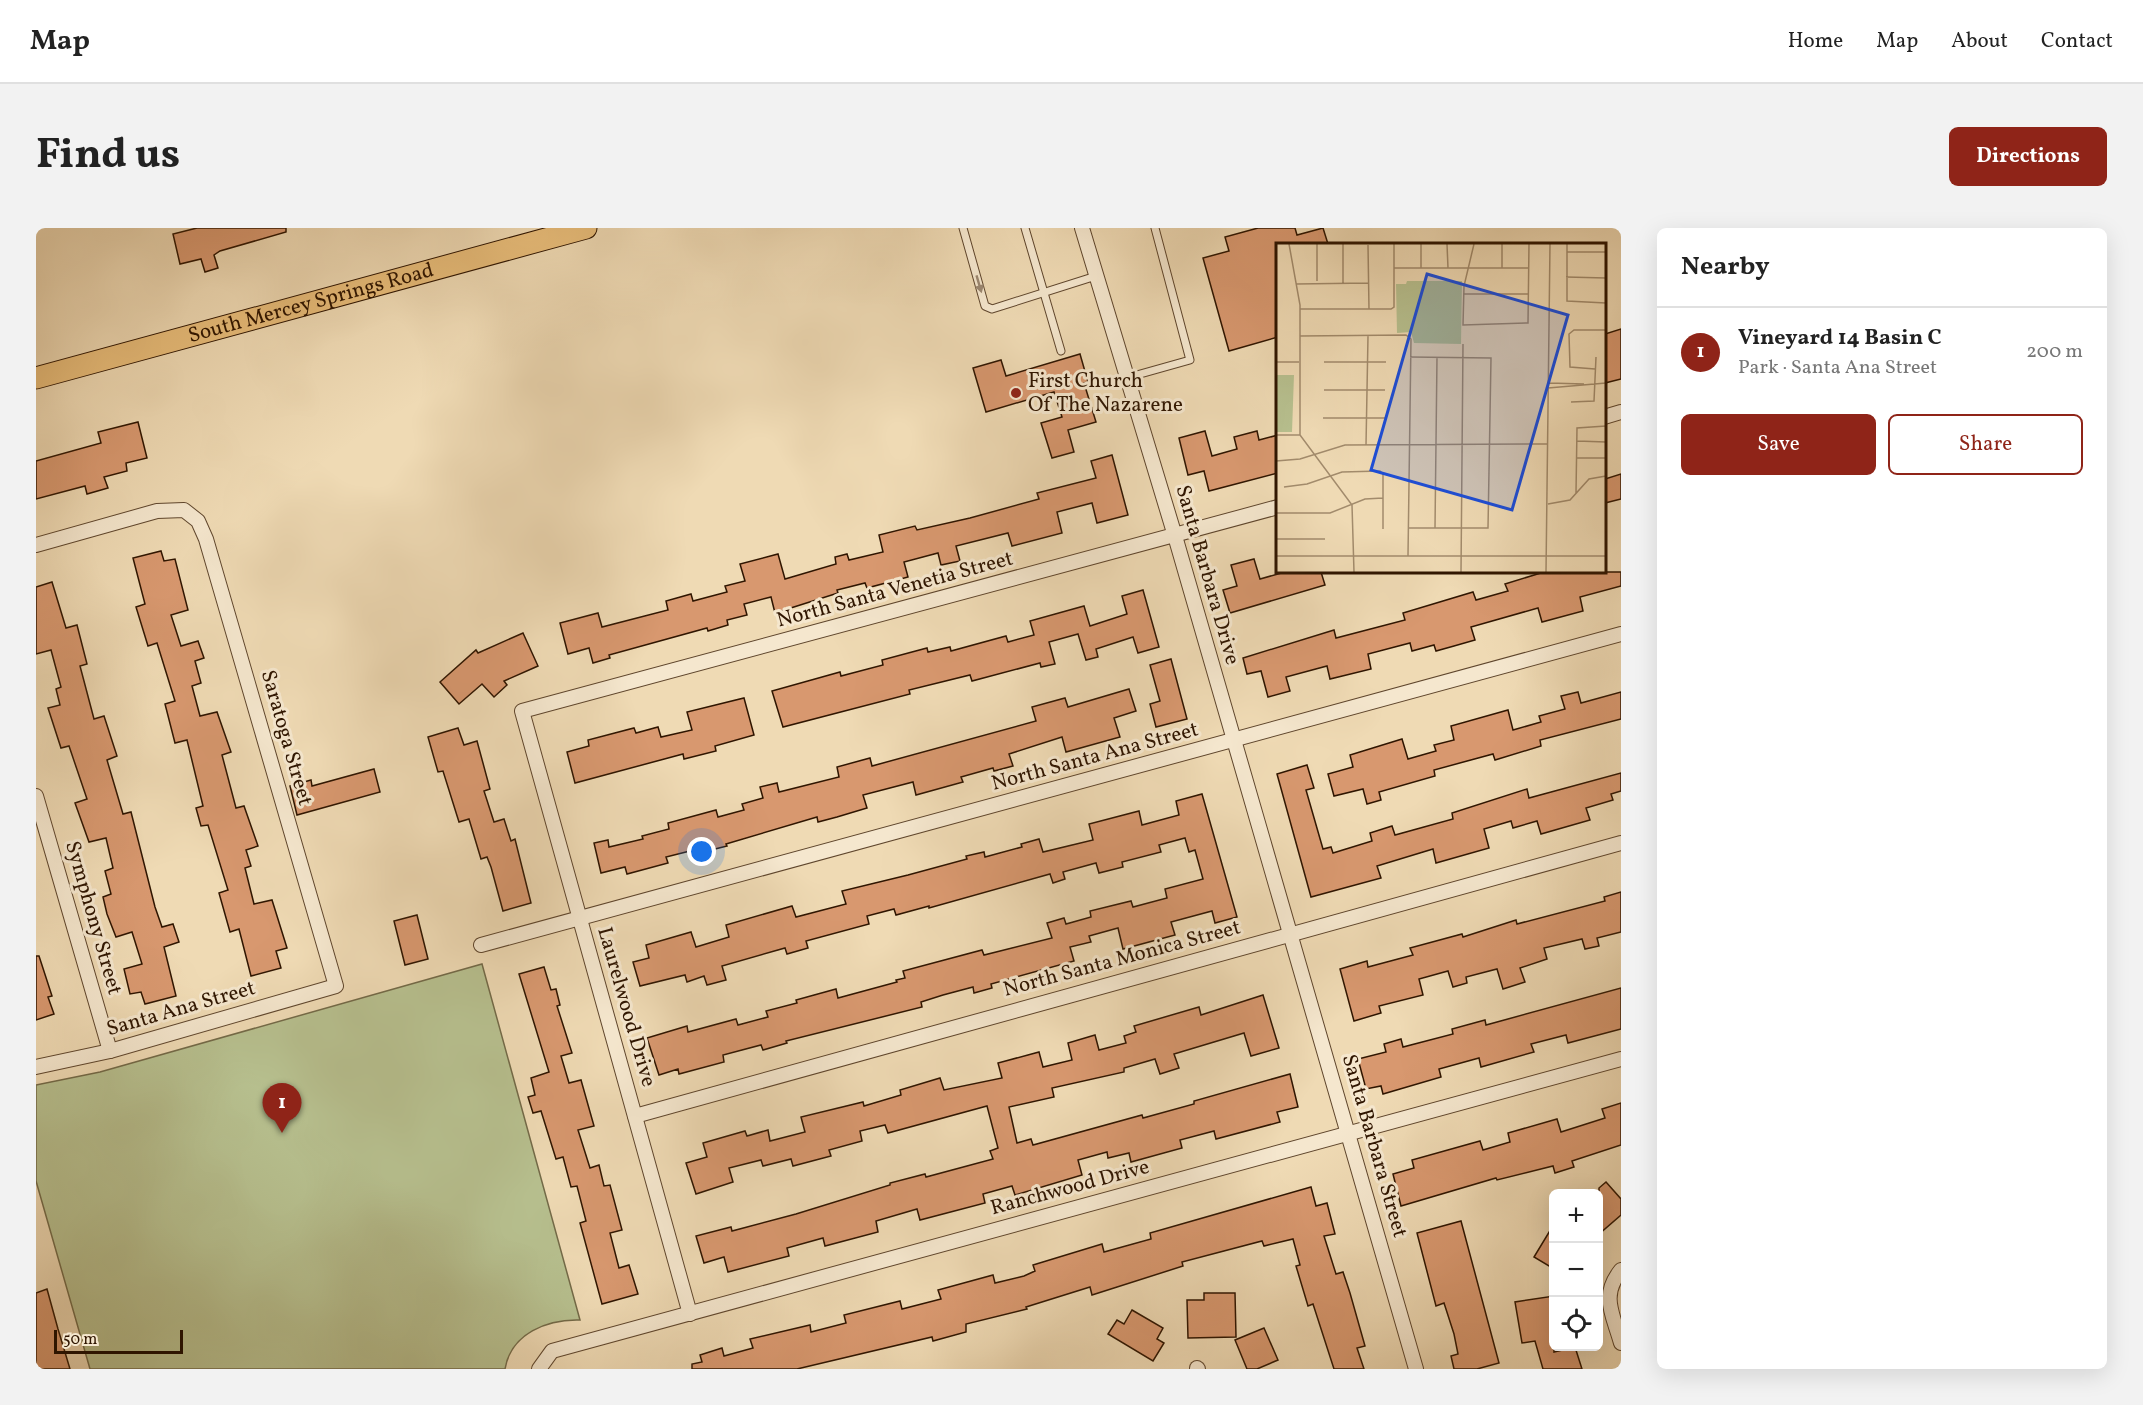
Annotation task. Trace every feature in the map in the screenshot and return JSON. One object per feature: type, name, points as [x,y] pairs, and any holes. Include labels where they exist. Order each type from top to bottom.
[{"type":"main road","name":"South Mercey Springs Road","points":[[36,378],[586,228]]},
{"type":"street","name":"Santa Barbara Drive","points":[[1082,228],[1175,536],[1291,935]]},
{"type":"street","points":[[1606,417],[1621,412]]},
{"type":"street","name":"North Santa Venetia Street","points":[[522,711],[1276,508]]},
{"type":"street","name":"Saratoga Street","points":[[36,545],[157,512],[184,510],[198,521],[206,539],[336,986]]},
{"type":"street","name":"North Santa Ana Street","points":[[579,917],[1234,741],[1621,634]]},
{"type":"street","name":"Laurelwood Drive","points":[[522,711],[690,1314]]},
{"type":"street","name":"Symphony Street","points":[[36,796],[110,1052]]},
{"type":"street","name":"North Santa Monica Street","points":[[635,1116],[1621,843]]},
{"type":"street","points":[[481,945],[579,917]]},
{"type":"street","name":"Santa Barbara Street","points":[[1291,935],[1416,1369]]},
{"type":"street","name":"Santa Ana Street","points":[[36,1067],[110,1052],[336,986]]},
{"type":"street","name":"Ranchwood Drive","points":[[539,1369],[552,1351],[1621,1059]]},
{"type":"street","points":[[1621,1270],[1611,1282],[1608,1300],[1621,1343]]},
{"type":"lane","points":[[963,228],[985,306],[992,309],[1096,276]]},
{"type":"lane","points":[[1025,228],[1061,351]]},
{"type":"lane","points":[[1126,378],[1191,360],[1155,228]]},
{"type":"green space","points":[[482,964],[580,1320],[556,1322],[523,1337],[515,1346],[505,1369],[90,1369],[36,1181],[36,1085],[100,1072]]},
{"type":"building","points":[[197,228],[286,228],[286,232],[220,251],[214,255],[218,268],[205,272],[201,259],[180,264],[173,234]]},
{"type":"building","points":[[1258,228],[1295,228],[1297,235],[1323,228],[1328,243],[1276,243],[1276,338],[1229,351],[1203,258],[1229,251],[1225,237]]},
{"type":"building","points":[[1621,329],[1621,379],[1606,383],[1606,334]]},
{"type":"building","name":"First Church Of The Nazarene","points":[[1080,354],[1088,382],[1084,383],[1096,422],[1068,430],[1074,452],[1052,458],[1041,423],[1062,417],[1054,392],[986,412],[973,368],[1001,360],[1006,376]]},
{"type":"building","points":[[138,422],[147,458],[126,463],[127,471],[104,477],[108,488],[87,494],[85,486],[36,499],[36,461],[101,443],[98,432]]},
{"type":"building","points":[[1205,431],[1212,456],[1237,449],[1234,437],[1257,431],[1259,440],[1276,436],[1276,474],[1209,491],[1204,471],[1188,475],[1179,438]]},
{"type":"building","points":[[1112,455],[1128,515],[1097,523],[1092,503],[1057,512],[1062,533],[1012,546],[1008,533],[956,546],[960,561],[941,565],[938,553],[904,562],[908,577],[867,588],[865,583],[837,590],[838,593],[775,613],[771,597],[744,604],[747,615],[727,620],[728,625],[708,631],[707,628],[609,655],[610,658],[593,663],[589,648],[568,654],[560,623],[598,613],[602,627],[668,610],[666,601],[691,594],[693,601],[727,592],[725,586],[745,581],[740,564],[778,554],[785,579],[836,564],[835,557],[847,554],[849,560],[883,552],[879,535],[915,526],[917,530],[1039,499],[1037,493],[1096,478],[1091,461]]},
{"type":"building","points":[[1621,474],[1621,499],[1606,503],[1606,479]]},
{"type":"building","points":[[161,551],[164,561],[175,559],[188,610],[171,615],[181,646],[198,641],[204,658],[195,661],[201,683],[192,686],[200,716],[217,712],[231,752],[222,755],[236,808],[244,806],[258,846],[246,850],[251,866],[245,868],[254,904],[272,900],[287,948],[276,951],[281,968],[251,976],[239,929],[230,932],[219,893],[228,890],[208,825],[201,826],[196,808],[203,806],[187,740],[175,743],[165,704],[175,701],[157,643],[148,646],[136,607],[145,604],[133,558]]},
{"type":"building","points":[[1254,559],[1260,579],[1281,573],[1321,573],[1325,585],[1230,613],[1223,590],[1237,586],[1231,565]]},
{"type":"building","points":[[1621,572],[1621,586],[1580,597],[1583,611],[1542,622],[1538,608],[1471,627],[1475,640],[1436,651],[1434,645],[1412,651],[1410,643],[1368,654],[1371,669],[1330,679],[1327,666],[1286,677],[1290,691],[1268,697],[1261,671],[1247,674],[1243,658],[1334,630],[1336,638],[1405,620],[1403,613],[1473,592],[1476,600],[1508,591],[1505,584],[1541,573]]},
{"type":"building","points":[[52,582],[66,628],[77,625],[87,664],[80,666],[94,719],[104,716],[117,756],[107,760],[123,814],[131,812],[162,927],[173,924],[179,942],[164,947],[176,996],[145,1004],[141,992],[130,994],[124,969],[142,964],[132,932],[116,937],[107,914],[103,897],[111,894],[105,871],[113,868],[106,838],[89,842],[75,803],[87,799],[69,746],[61,748],[48,708],[60,705],[56,689],[61,687],[51,650],[36,654],[36,587]]},
{"type":"building","points":[[1143,590],[1159,647],[1138,653],[1133,637],[1096,649],[1098,657],[1086,660],[1078,634],[1049,642],[1055,664],[1041,667],[1040,663],[972,681],[970,675],[909,690],[910,694],[783,727],[772,691],[840,672],[841,676],[883,665],[882,660],[927,648],[928,652],[950,647],[951,651],[1006,636],[1008,642],[1034,635],[1030,621],[1084,606],[1090,626],[1127,614],[1122,596]]},
{"type":"building","points":[[523,633],[538,666],[504,681],[507,685],[494,697],[482,684],[459,704],[440,682],[476,650],[478,653]]},
{"type":"building","points":[[1171,659],[1187,719],[1156,727],[1150,704],[1160,701],[1150,665]]},
{"type":"building","points":[[1129,689],[1136,711],[1114,718],[1120,737],[1066,752],[1062,737],[1009,754],[1013,766],[994,771],[993,768],[961,777],[963,782],[916,795],[913,782],[863,795],[867,808],[837,817],[818,822],[817,817],[726,844],[727,846],[703,852],[702,848],[666,857],[668,863],[627,874],[625,867],[601,873],[594,843],[608,840],[609,847],[643,839],[642,836],[669,829],[668,823],[716,810],[718,817],[744,810],[742,804],[763,798],[760,787],[777,783],[779,792],[839,777],[837,767],[870,758],[872,766],[1036,721],[1032,707],[1065,698],[1068,707]]},
{"type":"building","points":[[1578,692],[1581,703],[1621,692],[1621,719],[1540,740],[1541,746],[1495,760],[1493,754],[1434,770],[1435,776],[1379,792],[1381,800],[1367,804],[1363,789],[1334,796],[1328,774],[1353,767],[1350,755],[1402,739],[1408,759],[1436,751],[1434,745],[1454,740],[1451,726],[1508,710],[1513,730],[1541,722],[1539,716],[1565,709],[1561,696]]},
{"type":"building","points":[[744,698],[754,735],[715,746],[716,751],[684,759],[683,754],[575,783],[567,752],[589,746],[588,740],[634,728],[636,733],[658,727],[661,737],[692,730],[687,712]]},
{"type":"building","points":[[458,728],[464,745],[477,741],[490,789],[484,791],[494,822],[504,819],[511,841],[515,839],[531,903],[503,911],[487,857],[481,859],[469,819],[459,822],[443,771],[438,772],[428,737]]},
{"type":"building","points":[[1307,765],[1314,788],[1306,790],[1323,849],[1331,847],[1333,853],[1372,841],[1370,833],[1392,826],[1395,835],[1453,819],[1452,813],[1527,789],[1529,798],[1621,773],[1621,791],[1611,794],[1613,800],[1586,808],[1590,820],[1541,834],[1537,821],[1513,828],[1511,821],[1484,829],[1489,848],[1436,863],[1433,849],[1377,866],[1381,878],[1311,897],[1277,774]]},
{"type":"building","points":[[374,769],[380,792],[297,815],[290,786],[311,780],[312,786]]},
{"type":"building","points":[[1202,794],[1237,917],[1215,923],[1212,911],[1171,922],[1175,935],[1123,949],[1118,928],[1089,936],[1091,942],[1070,947],[1074,961],[991,984],[992,988],[974,993],[973,987],[921,1002],[922,1007],[786,1041],[787,1043],[763,1050],[761,1045],[723,1055],[724,1062],[679,1074],[678,1069],[659,1075],[647,1038],[687,1026],[688,1032],[736,1019],[738,1025],[768,1017],[766,1011],[797,1003],[796,1000],[836,989],[838,998],[897,982],[896,980],[905,978],[903,971],[982,950],[984,955],[1052,938],[1047,923],[1064,918],[1066,924],[1091,917],[1090,911],[1131,901],[1133,907],[1167,898],[1165,889],[1203,879],[1195,850],[1189,852],[1185,838],[1159,845],[1161,852],[1122,862],[1123,867],[1099,873],[1096,863],[1063,872],[1065,879],[1053,883],[1050,874],[929,908],[929,906],[896,915],[894,909],[867,916],[869,924],[806,941],[808,948],[787,954],[785,948],[722,966],[726,980],[707,985],[704,976],[687,982],[685,975],[640,986],[633,962],[649,958],[646,945],[691,932],[696,947],[729,937],[726,925],[792,906],[796,917],[846,904],[842,891],[967,859],[966,856],[984,852],[985,857],[1022,847],[1021,844],[1039,839],[1043,852],[1093,840],[1089,824],[1139,811],[1142,825],[1179,815],[1176,801]]},
{"type":"building","points":[[1621,892],[1621,932],[1597,938],[1599,946],[1585,949],[1582,939],[1544,948],[1547,959],[1520,968],[1525,982],[1503,989],[1497,969],[1466,977],[1467,983],[1453,987],[1448,971],[1419,979],[1423,995],[1379,1006],[1381,1013],[1354,1021],[1340,969],[1367,961],[1368,967],[1413,955],[1410,948],[1462,934],[1463,937],[1516,920],[1517,924],[1605,901],[1604,897]]},
{"type":"building","points":[[417,915],[428,959],[405,965],[394,921]]},
{"type":"building","points":[[36,956],[39,956],[52,996],[48,997],[54,1014],[36,1020]]},
{"type":"building","points":[[544,967],[551,990],[556,989],[560,1005],[557,1006],[572,1053],[561,1056],[569,1083],[581,1080],[594,1126],[578,1130],[590,1168],[599,1165],[604,1186],[610,1185],[622,1230],[610,1233],[619,1268],[629,1265],[638,1294],[602,1304],[580,1223],[586,1221],[577,1186],[571,1187],[563,1157],[556,1159],[541,1111],[533,1113],[528,1097],[535,1095],[531,1078],[549,1072],[519,974]]},
{"type":"building","points":[[1621,988],[1621,1029],[1568,1043],[1566,1035],[1531,1044],[1534,1052],[1481,1067],[1479,1058],[1439,1069],[1441,1077],[1383,1094],[1381,1086],[1366,1089],[1358,1059],[1386,1052],[1384,1044],[1401,1039],[1403,1047],[1453,1034],[1452,1029],[1485,1020],[1486,1025]]},
{"type":"building","points":[[1263,995],[1279,1048],[1251,1056],[1244,1033],[1174,1054],[1179,1068],[1160,1074],[1155,1059],[1124,1068],[1124,1072],[1052,1088],[1054,1097],[1009,1107],[1017,1143],[1031,1139],[1033,1145],[1142,1115],[1143,1118],[1194,1104],[1194,1101],[1290,1074],[1298,1107],[1277,1112],[1280,1122],[1216,1139],[1214,1131],[1180,1140],[1182,1148],[1131,1162],[1129,1153],[1108,1158],[1107,1152],[1078,1160],[1082,1175],[1015,1195],[1012,1186],[983,1194],[985,1203],[920,1220],[917,1209],[876,1221],[878,1232],[825,1246],[823,1238],[787,1248],[789,1256],[728,1272],[724,1257],[704,1263],[696,1236],[731,1227],[732,1231],[796,1214],[890,1185],[890,1183],[925,1174],[926,1177],[993,1159],[990,1151],[998,1148],[987,1106],[888,1133],[885,1125],[860,1131],[862,1141],[829,1150],[831,1156],[793,1166],[791,1159],[763,1166],[761,1160],[729,1168],[733,1182],[696,1194],[686,1163],[707,1157],[703,1143],[745,1131],[747,1136],[768,1130],[770,1141],[805,1132],[801,1117],[863,1102],[864,1106],[901,1095],[900,1090],[940,1078],[944,1090],[1002,1078],[998,1063],[1039,1052],[1043,1067],[1072,1060],[1068,1043],[1095,1035],[1099,1050],[1126,1043],[1124,1036],[1136,1032],[1134,1026],[1199,1007],[1201,1015]]},
{"type":"building","points":[[1621,1103],[1621,1145],[1572,1161],[1574,1167],[1555,1173],[1553,1166],[1497,1180],[1496,1178],[1401,1206],[1393,1174],[1414,1168],[1412,1160],[1480,1141],[1483,1150],[1510,1142],[1508,1133],[1557,1119],[1561,1132],[1605,1118],[1602,1109]]},
{"type":"building","points":[[1606,1182],[1621,1199],[1621,1215],[1603,1231],[1603,1189],[1599,1188]]},
{"type":"building","points":[[1311,1187],[1316,1206],[1327,1203],[1335,1234],[1324,1236],[1336,1274],[1343,1272],[1350,1293],[1365,1346],[1357,1348],[1364,1369],[1334,1369],[1313,1304],[1308,1306],[1296,1266],[1300,1265],[1293,1239],[1264,1246],[1262,1241],[1182,1262],[1183,1266],[1092,1295],[1090,1287],[1026,1307],[1027,1309],[966,1324],[966,1332],[933,1341],[932,1337],[797,1369],[692,1369],[692,1364],[702,1362],[700,1355],[722,1348],[724,1356],[753,1348],[750,1339],[810,1325],[811,1332],[846,1323],[844,1315],[900,1301],[902,1309],[941,1299],[938,1290],[993,1275],[995,1283],[1024,1276],[1035,1271],[1033,1265],[1102,1244],[1104,1252],[1151,1239],[1150,1233]]},
{"type":"building","points":[[1461,1221],[1499,1363],[1477,1369],[1454,1369],[1451,1356],[1458,1354],[1454,1334],[1444,1303],[1436,1306],[1417,1233]]},
{"type":"building","points":[[1549,1232],[1549,1266],[1534,1257]]},
{"type":"building","points":[[47,1289],[70,1369],[36,1369],[36,1293]]},
{"type":"building","points":[[1204,1293],[1235,1293],[1236,1337],[1188,1338],[1187,1300],[1204,1300]]},
{"type":"building","points":[[1549,1297],[1549,1351],[1576,1351],[1582,1369],[1543,1369],[1535,1341],[1522,1343],[1515,1302]]},
{"type":"building","points":[[1132,1310],[1163,1328],[1157,1339],[1164,1343],[1153,1361],[1108,1334],[1117,1320],[1124,1324]]},
{"type":"building","points":[[1264,1328],[1278,1360],[1257,1369],[1247,1369],[1235,1340]]},
{"type":"place","name":"First Church Of The Nazarene","points":[[1016,393]]},
{"type":"place","name":"Vineyard 14 Basin C","points":[[282,1133]]}]
